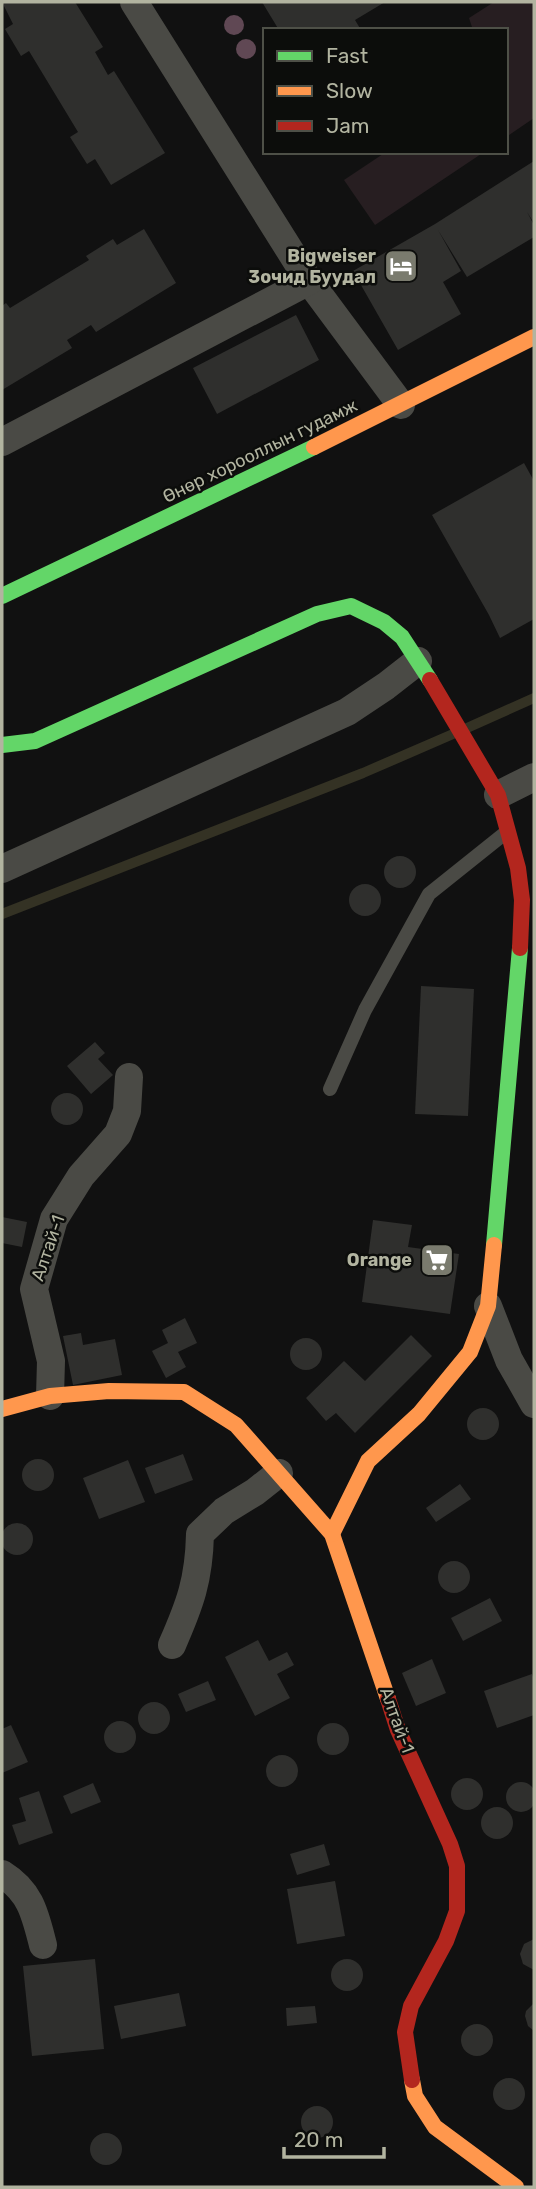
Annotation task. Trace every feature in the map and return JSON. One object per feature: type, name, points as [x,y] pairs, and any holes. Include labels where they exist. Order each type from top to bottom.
[{"type":"street","points":[[134,2],[309,281],[401,405]]},
{"type":"street","points":[[2,442],[309,281]]},
{"type":"street","name":"Өнөр хорооллын гудамж","points":[[2,596],[401,405],[534,337]]},
{"type":"street","points":[[2,745],[35,741],[317,614],[351,606],[384,622],[402,637],[498,795],[508,831],[526,870],[488,1306],[470,1352],[419,1414],[368,1461],[331,1534]]},
{"type":"street","points":[[2,869],[346,712],[422,667]]},
{"type":"street","points":[[498,795],[534,777]]},
{"type":"street","name":"Алтай-1","points":[[50,1395],[51,1361],[34,1289],[54,1219],[81,1176],[118,1134],[127,1111],[129,1077]]},
{"type":"street","points":[[488,1306],[509,1360],[534,1404]]},
{"type":"street","name":"Алтай-1","points":[[2,1409],[50,1395],[109,1391],[184,1392],[236,1425],[331,1534],[355,1597],[398,1730],[450,1844],[457,1866],[457,1911],[446,1941],[411,2006],[405,2032],[415,2096],[436,2127],[516,2187]]},
{"type":"street","points":[[172,1645],[191,1603],[197,1577],[200,1534],[224,1511],[279,1473]]},
{"type":"street","points":[[2,1874],[17,1883],[34,1908],[43,1945]]},
{"type":"lane","points":[[330,1089],[365,1010],[429,894],[508,831]]},
{"type":"shaded area","points":[[494,2],[534,2],[534,118],[508,136],[508,28],[472,28],[469,18]]},
{"type":"shaded area","points":[[383,154],[481,154],[375,225],[344,180]]},
{"type":"building","points":[[2,2],[75,2],[103,47],[95,52],[108,75],[114,71],[165,153],[111,185],[95,159],[87,164],[70,137],[78,132],[29,51],[21,56],[5,29],[13,24]]},
{"type":"building","points":[[262,2],[385,2],[355,20],[360,28],[278,28]]},
{"type":"building","points":[[534,161],[534,223],[527,212],[534,225],[534,237],[467,277],[438,230],[461,271],[443,282],[461,314],[398,350],[353,271],[435,224]]},
{"type":"building","points":[[144,229],[176,283],[96,332],[91,325],[67,340],[72,348],[2,390],[2,306],[6,303],[10,308],[89,260],[86,256],[113,239],[117,245]]},
{"type":"building","points":[[296,315],[319,360],[217,414],[193,368]]},
{"type":"building","points":[[524,463],[534,481],[534,619],[500,638],[432,515]]},
{"type":"building","points":[[400,856],[411,861],[416,872],[411,883],[400,888],[389,883],[384,872],[389,861]]},
{"type":"building","points":[[365,884],[376,889],[381,900],[376,911],[365,916],[354,911],[349,900],[354,889]]},
{"type":"building","points":[[421,986],[474,989],[468,1116],[415,1114]]},
{"type":"building","points":[[95,1042],[105,1053],[98,1059],[113,1075],[91,1094],[67,1066]]},
{"type":"building","points":[[67,1093],[78,1098],[83,1109],[78,1120],[67,1125],[56,1120],[51,1109],[56,1098]]},
{"type":"building","points":[[2,1217],[27,1222],[22,1247],[2,1243]]},
{"type":"building","points":[[373,1220],[412,1225],[408,1247],[459,1254],[450,1314],[362,1302]]},
{"type":"building","points":[[185,1318],[197,1343],[178,1352],[186,1367],[166,1378],[152,1351],[168,1343],[162,1330]]},
{"type":"building","points":[[81,1333],[83,1345],[115,1339],[122,1375],[73,1385],[63,1336]]},
{"type":"building","points":[[411,1335],[432,1356],[355,1433],[336,1413],[326,1421],[306,1398],[344,1361],[365,1381]]},
{"type":"building","points":[[306,1338],[317,1343],[322,1354],[317,1365],[306,1370],[295,1365],[290,1354],[295,1343]]},
{"type":"building","points":[[483,1408],[494,1413],[499,1424],[494,1435],[483,1440],[472,1435],[467,1424],[472,1413]]},
{"type":"building","points":[[183,1454],[193,1480],[155,1494],[145,1468]]},
{"type":"building","points":[[38,1459],[49,1464],[54,1475],[49,1486],[38,1491],[27,1486],[22,1475],[27,1464]]},
{"type":"building","points":[[128,1460],[145,1502],[99,1519],[83,1478]]},
{"type":"building","points":[[460,1484],[471,1499],[436,1522],[426,1508]]},
{"type":"building","points":[[17,1523],[28,1528],[33,1539],[28,1550],[17,1555],[6,1550],[1,1539],[6,1528]]},
{"type":"building","points":[[454,1561],[465,1566],[470,1577],[465,1588],[454,1593],[443,1588],[438,1577],[443,1566]]},
{"type":"building","points":[[490,1598],[502,1621],[463,1641],[451,1618]]},
{"type":"building","points":[[258,1640],[269,1661],[287,1652],[294,1665],[277,1674],[290,1698],[255,1716],[225,1657]]},
{"type":"building","points":[[432,1659],[446,1693],[416,1706],[402,1673]]},
{"type":"building","points":[[532,1674],[534,1715],[497,1728],[484,1691]]},
{"type":"building","points":[[208,1681],[216,1700],[186,1712],[178,1694]]},
{"type":"building","points":[[154,1702],[165,1707],[170,1718],[165,1729],[154,1734],[143,1729],[138,1718],[143,1707]]},
{"type":"building","points":[[120,1721],[131,1726],[136,1737],[131,1748],[120,1753],[109,1748],[104,1737],[109,1726]]},
{"type":"building","points":[[333,1723],[344,1728],[349,1739],[344,1750],[333,1755],[322,1750],[317,1739],[322,1728]]},
{"type":"building","points":[[11,1725],[28,1762],[2,1773],[2,1729]]},
{"type":"building","points":[[282,1755],[293,1760],[298,1771],[293,1782],[282,1787],[271,1782],[266,1771],[271,1760]]},
{"type":"building","points":[[467,1778],[478,1783],[483,1794],[478,1805],[467,1810],[456,1805],[451,1794],[456,1783]]},
{"type":"building","points":[[521,1782],[532,1786],[536,1797],[532,1808],[521,1812],[510,1808],[506,1797],[510,1786]]},
{"type":"building","points":[[93,1783],[101,1802],[71,1814],[63,1796]]},
{"type":"building","points":[[39,1791],[53,1833],[19,1845],[12,1825],[26,1821],[19,1798]]},
{"type":"building","points":[[497,1807],[508,1812],[513,1823],[508,1834],[497,1839],[486,1834],[481,1823],[486,1812]]},
{"type":"building","points":[[324,1844],[330,1865],[297,1875],[290,1854]]},
{"type":"building","points":[[335,1881],[345,1936],[297,1944],[287,1889]]},
{"type":"building","points":[[534,1939],[534,1970],[523,1964],[520,1954],[524,1944]]},
{"type":"building","points":[[95,1959],[104,2049],[32,2056],[23,1966]]},
{"type":"building","points":[[347,1959],[358,1964],[363,1975],[358,1986],[347,1991],[336,1986],[331,1975],[336,1964]]},
{"type":"building","points":[[179,1993],[186,2026],[121,2039],[114,2006]]},
{"type":"building","points":[[534,2003],[534,2031],[528,2026],[525,2016]]},
{"type":"building","points":[[315,2006],[317,2023],[287,2026],[286,2008]]},
{"type":"building","points":[[477,2024],[488,2029],[493,2040],[488,2051],[477,2056],[466,2051],[461,2040],[466,2029]]},
{"type":"building","points":[[509,2078],[520,2083],[525,2094],[520,2105],[509,2110],[498,2105],[493,2094],[498,2083]]},
{"type":"building","points":[[317,2106],[328,2111],[333,2122],[328,2133],[317,2138],[306,2133],[301,2122],[306,2111]]},
{"type":"building","points":[[106,2133],[117,2138],[122,2149],[117,2160],[106,2165],[95,2160],[90,2149],[95,2138]]},
{"type":"waterway","points":[[467,728],[534,698]]},
{"type":"waterway","points":[[2,914],[363,773],[453,734]]},
{"type":"traffic: fast","points":[[2,596],[314,447]]},
{"type":"traffic: fast","points":[[2,745],[35,741],[317,614],[351,606],[384,622],[402,637],[430,680]]},
{"type":"traffic: fast","points":[[494,1245],[520,948]]},
{"type":"traffic: slow","points":[[314,447],[534,337]]},
{"type":"traffic: slow","points":[[332,1534],[368,1461],[419,1414],[470,1352],[488,1306],[494,1245]]},
{"type":"traffic: slow","points":[[2,1409],[50,1396],[109,1391],[184,1392],[236,1425],[332,1534],[388,1699]]},
{"type":"traffic: slow","points":[[412,2080],[415,2096],[435,2127],[516,2187]]},
{"type":"traffic: jam","points":[[430,680],[498,795],[518,868],[522,900],[520,948]]},
{"type":"traffic: jam","points":[[388,1699],[398,1730],[450,1844],[457,1866],[457,1911],[446,1941],[411,2006],[405,2032],[412,2080]]},
{"type":"place","name":"Bigweiser 3очид Буудал","points":[[401,266]]},
{"type":"place","name":"Orange","points":[[437,1260]]}]
